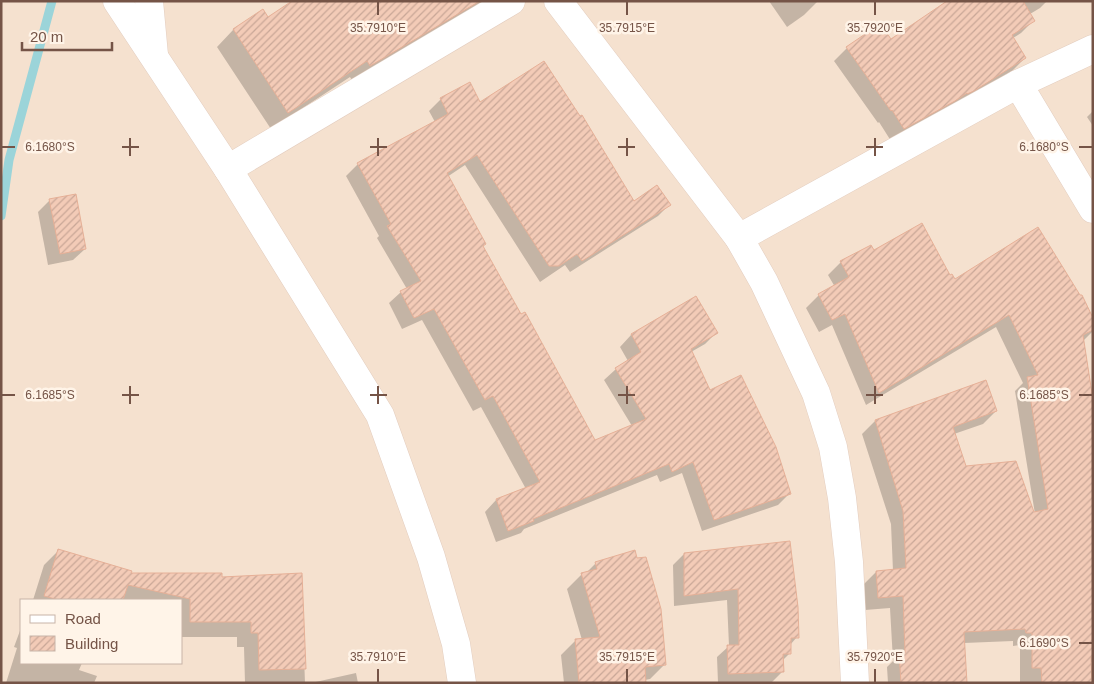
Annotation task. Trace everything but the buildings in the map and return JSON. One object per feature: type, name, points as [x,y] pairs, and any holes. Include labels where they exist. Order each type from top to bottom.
[{"type":"street","points":[[149,1],[154,57]]},
{"type":"street","points":[[228,169],[511,1]]},
{"type":"street","points":[[558,1],[739,238],[764,282],[816,393],[834,447],[842,498],[849,562],[854,683]]},
{"type":"street","points":[[120,5],[228,169],[380,415],[430,557],[456,644],[462,683]]},
{"type":"street","points":[[739,238],[1018,84],[1093,49]]},
{"type":"street","points":[[1018,84],[1093,210]]},
{"type":"shaded area","points":[[1,1],[1093,1],[1093,683],[1,683]]},
{"type":"waterway","points":[[1,216],[9,160],[52,1]]}]
